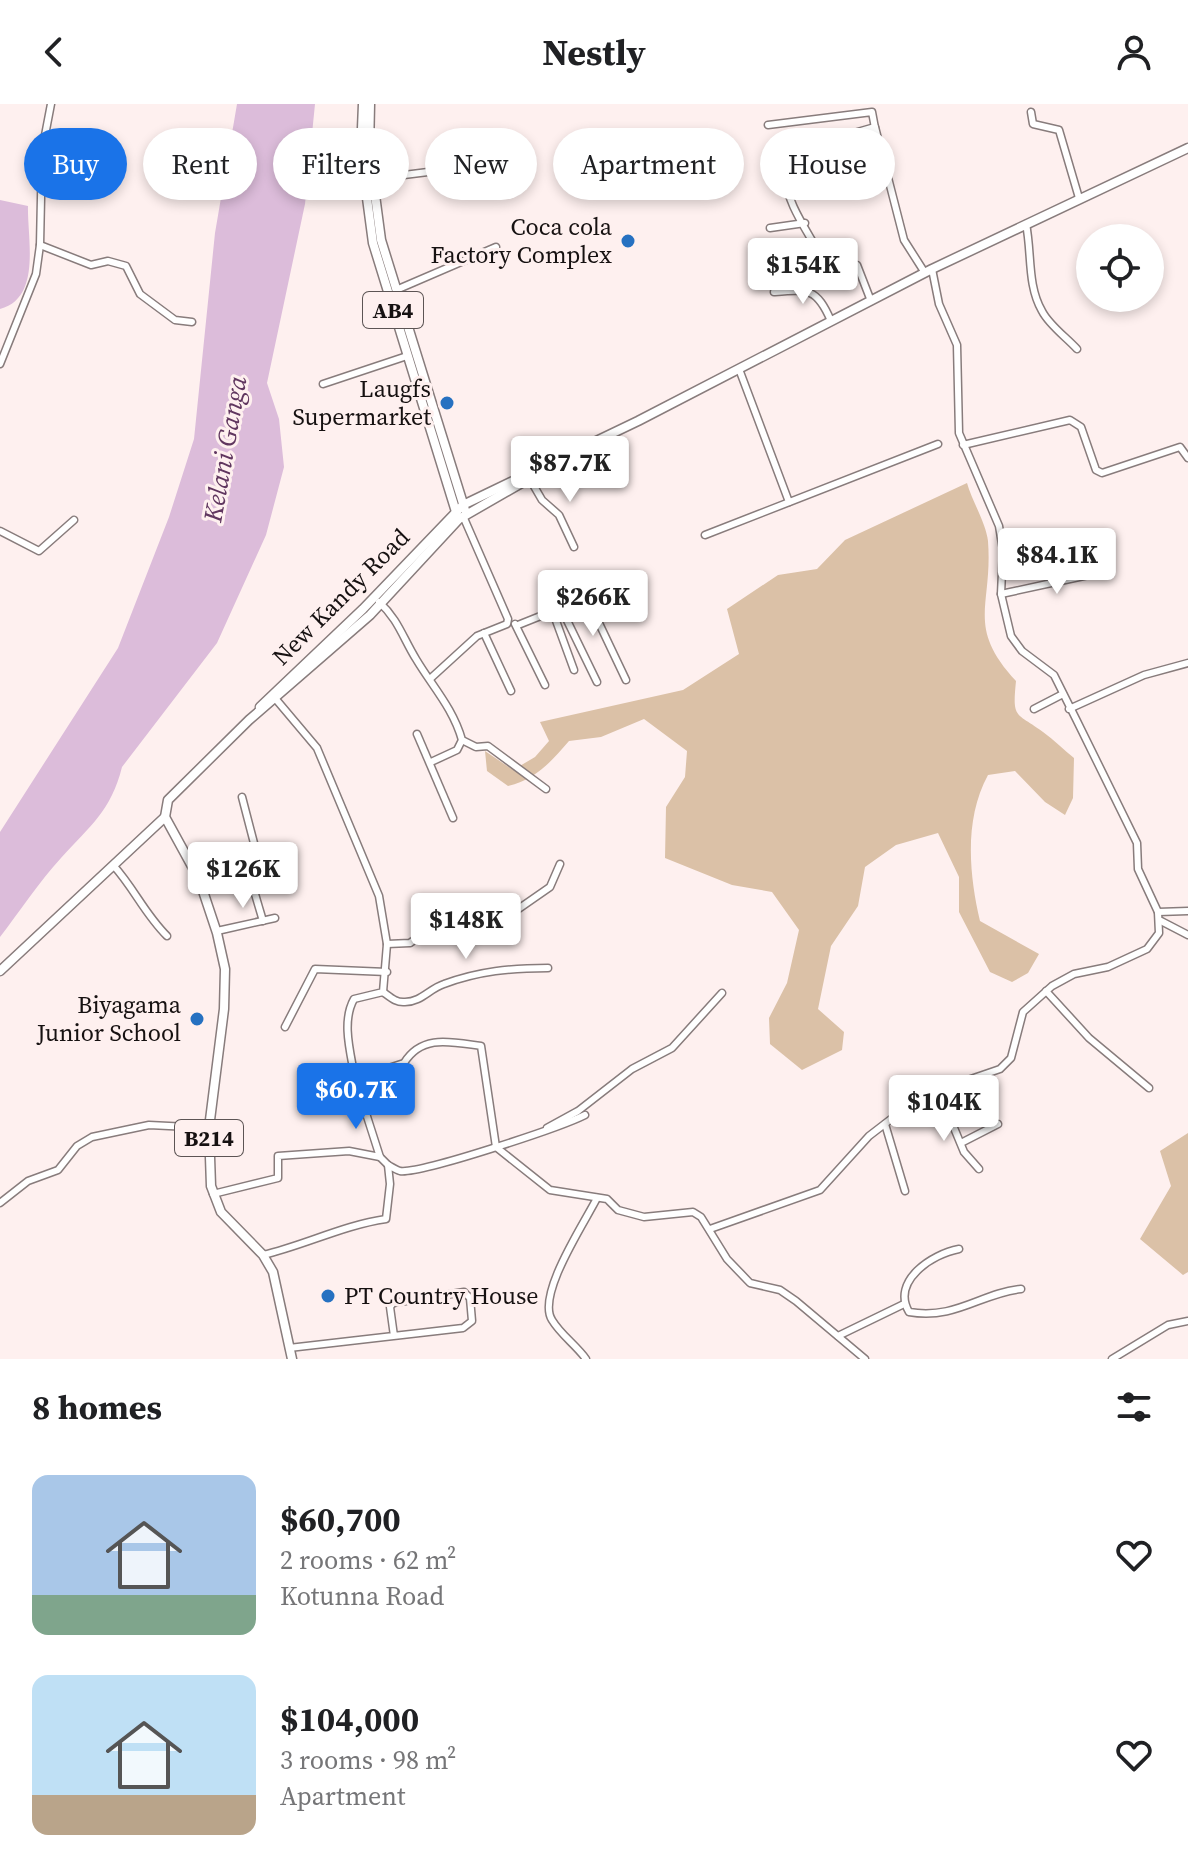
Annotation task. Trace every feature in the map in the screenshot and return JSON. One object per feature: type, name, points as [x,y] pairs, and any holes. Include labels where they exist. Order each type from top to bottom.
[{"type":"main road","name":"AB4","points":[[363,104],[365,128]]},
{"type":"main road","name":"AB4","points":[[369,128],[370,104]]},
{"type":"main road","points":[[461,513],[928,271],[1188,148]]},
{"type":"main road","name":"AB4","points":[[370,200],[375,251],[461,513]]},
{"type":"main road","name":"AB4","points":[[372,200],[411,354]]},
{"type":"main road","points":[[461,513],[531,481],[565,458]]},
{"type":"main road","name":"New Kandy Road","points":[[165,817],[168,800],[176,789],[378,600],[461,513]]},
{"type":"main road","points":[[0,971],[165,817]]},
{"type":"main road","name":"B214","points":[[165,817],[199,879],[217,931],[225,990],[209,1128],[208,1165],[212,1194],[226,1218],[263,1255],[276,1281],[292,1359]]},
{"type":"street","points":[[0,364],[36,274],[40,245],[42,151],[51,104]]},
{"type":"street","points":[[768,125],[872,112],[875,128]]},
{"type":"street","points":[[1031,112],[1033,124],[1059,130],[1079,198]]},
{"type":"street","points":[[790,200],[805,223],[827,269],[850,263],[857,265],[871,301]]},
{"type":"street","points":[[710,1229],[820,1190],[885,1124],[910,1105],[1000,1069],[1011,1058],[1023,1012],[1046,991],[1074,974],[1108,967],[1147,949],[1159,933],[1161,921],[1138,869],[1137,843],[1087,741],[1050,670],[1016,645],[1001,594],[1003,550],[999,526],[959,433],[957,345],[928,271],[904,240],[894,200]]},
{"type":"street","points":[[770,228],[805,223]]},
{"type":"street","points":[[1026,224],[1032,254],[1029,264],[1040,307],[1077,349]]},
{"type":"street","points":[[40,245],[91,265],[108,261],[126,266],[140,294],[175,320],[192,322]]},
{"type":"street","points":[[396,290],[496,247]]},
{"type":"street","points":[[774,292],[802,290],[815,294],[823,302],[831,321]]},
{"type":"street","points":[[323,384],[411,354]]},
{"type":"street","points":[[739,369],[789,502]]},
{"type":"street","points":[[963,445],[1070,420],[1081,427],[1096,470],[1102,473],[1180,447],[1186,451],[1188,458]]},
{"type":"street","points":[[705,535],[938,444]]},
{"type":"street","points":[[531,481],[542,500],[559,515],[574,547]]},
{"type":"street","points":[[461,513],[507,622]]},
{"type":"street","points":[[0,531],[39,551],[74,520]]},
{"type":"street","points":[[1001,594],[1107,571]]},
{"type":"street","points":[[431,678],[484,633],[507,622],[518,625],[624,587]]},
{"type":"street","points":[[378,600],[398,620],[462,740],[476,747],[488,746],[546,789]]},
{"type":"street","points":[[588,600],[626,680]]},
{"type":"street","points":[[561,608],[597,682]]},
{"type":"street","points":[[548,613],[555,618],[574,670]]},
{"type":"street","points":[[518,625],[545,685]]},
{"type":"street","points":[[484,633],[511,691]]},
{"type":"street","points":[[1069,709],[1144,675],[1188,663]]},
{"type":"street","points":[[1034,709],[1063,694]]},
{"type":"street","points":[[274,696],[309,736],[330,773],[379,896],[387,944],[383,992]]},
{"type":"street","points":[[417,734],[453,818]]},
{"type":"street","points":[[431,762],[457,750],[462,740]]},
{"type":"street","points":[[242,797],[255,847],[247,867],[263,921]]},
{"type":"street","points":[[387,944],[410,943],[425,932],[479,925],[514,912],[550,887],[560,864]]},
{"type":"street","points":[[113,865],[134,887],[137,902],[146,915],[167,936]]},
{"type":"street","points":[[1158,912],[1188,911]]},
{"type":"street","points":[[217,931],[275,918]]},
{"type":"street","points":[[1161,921],[1188,935]]},
{"type":"street","points":[[383,992],[395,1001],[405,1002],[421,999],[438,986],[484,971],[548,968]]},
{"type":"street","points":[[285,1027],[315,969],[387,972]]},
{"type":"street","points":[[1046,991],[1089,1038],[1149,1088]]},
{"type":"street","points":[[383,992],[354,999],[350,1005],[348,1036],[355,1079],[380,1157],[388,1165],[400,1171],[496,1147],[585,1115]]},
{"type":"street","points":[[545,1130],[578,1111],[632,1069],[665,1053],[722,993]]},
{"type":"street","points":[[355,1079],[404,1063],[413,1050],[436,1041],[481,1046],[496,1147],[550,1190],[607,1199],[618,1210],[644,1217],[693,1212],[710,1229],[727,1259],[750,1283],[780,1290],[865,1359]]},
{"type":"street","points":[[940,1094],[970,1162],[979,1169]]},
{"type":"street","points":[[885,1124],[905,1191]]},
{"type":"street","points":[[961,1143],[998,1124]]},
{"type":"street","points":[[0,1203],[28,1181],[58,1170],[77,1146],[92,1137],[149,1125],[209,1128]]},
{"type":"street","points":[[212,1194],[278,1178],[278,1156],[349,1151],[380,1157]]},
{"type":"street","points":[[263,1255],[307,1244],[359,1223],[386,1219],[390,1184],[388,1165]]},
{"type":"street","points":[[586,1359],[551,1319],[548,1309],[567,1249],[597,1198]]},
{"type":"street","points":[[959,1249],[943,1252],[922,1264],[904,1290],[904,1304],[909,1312],[924,1315],[955,1311],[1021,1289]]},
{"type":"street","points":[[289,1348],[394,1336],[463,1328],[472,1321],[470,1298],[464,1292],[393,1303],[390,1307],[394,1336]]},
{"type":"street","points":[[838,1336],[904,1304]]},
{"type":"street","points":[[1112,1359],[1168,1325],[1188,1321]]},
{"type":"shaded area","points":[[967,483],[988,541],[985,615],[991,645],[1016,681],[1018,714],[1074,758],[1073,798],[1065,815],[1045,802],[1015,771],[988,775],[975,810],[971,866],[980,921],[1039,954],[1028,973],[1012,982],[990,972],[959,912],[959,877],[938,833],[896,845],[865,867],[858,906],[831,946],[818,1009],[844,1032],[842,1050],[802,1070],[770,1044],[769,1018],[787,983],[799,930],[772,892],[732,885],[665,858],[666,807],[685,777],[687,751],[644,719],[601,737],[569,741],[542,769],[508,786],[487,771],[485,751],[513,770],[535,757],[549,741],[540,722],[683,690],[739,654],[727,609],[778,575],[817,569],[845,540]]},
{"type":"shaded area","points":[[1188,1133],[1188,1272],[1183,1275],[1140,1239],[1171,1186],[1160,1151]]},
{"type":"water","name":"Kelani Ganga","points":[[237,104],[315,104],[313,128],[273,128],[273,200],[305,200],[267,383],[279,419],[284,467],[266,535],[217,643],[122,767],[106,807],[45,877],[0,937],[0,832],[118,648],[169,517],[194,439],[221,200],[257,200],[257,128],[233,128]]},
{"type":"water","points":[[0,200],[28,206],[30,250],[27,280],[22,293],[13,303],[0,309]]},
{"type":"place","name":"Coca cola Factory Complex","points":[[628,241]]},
{"type":"place","name":"Laugfs Supermarket","points":[[447,403]]},
{"type":"place","name":"Biyagama Junior School","points":[[197,1019]]},
{"type":"place","name":"PT Country House","points":[[328,1296]]}]
